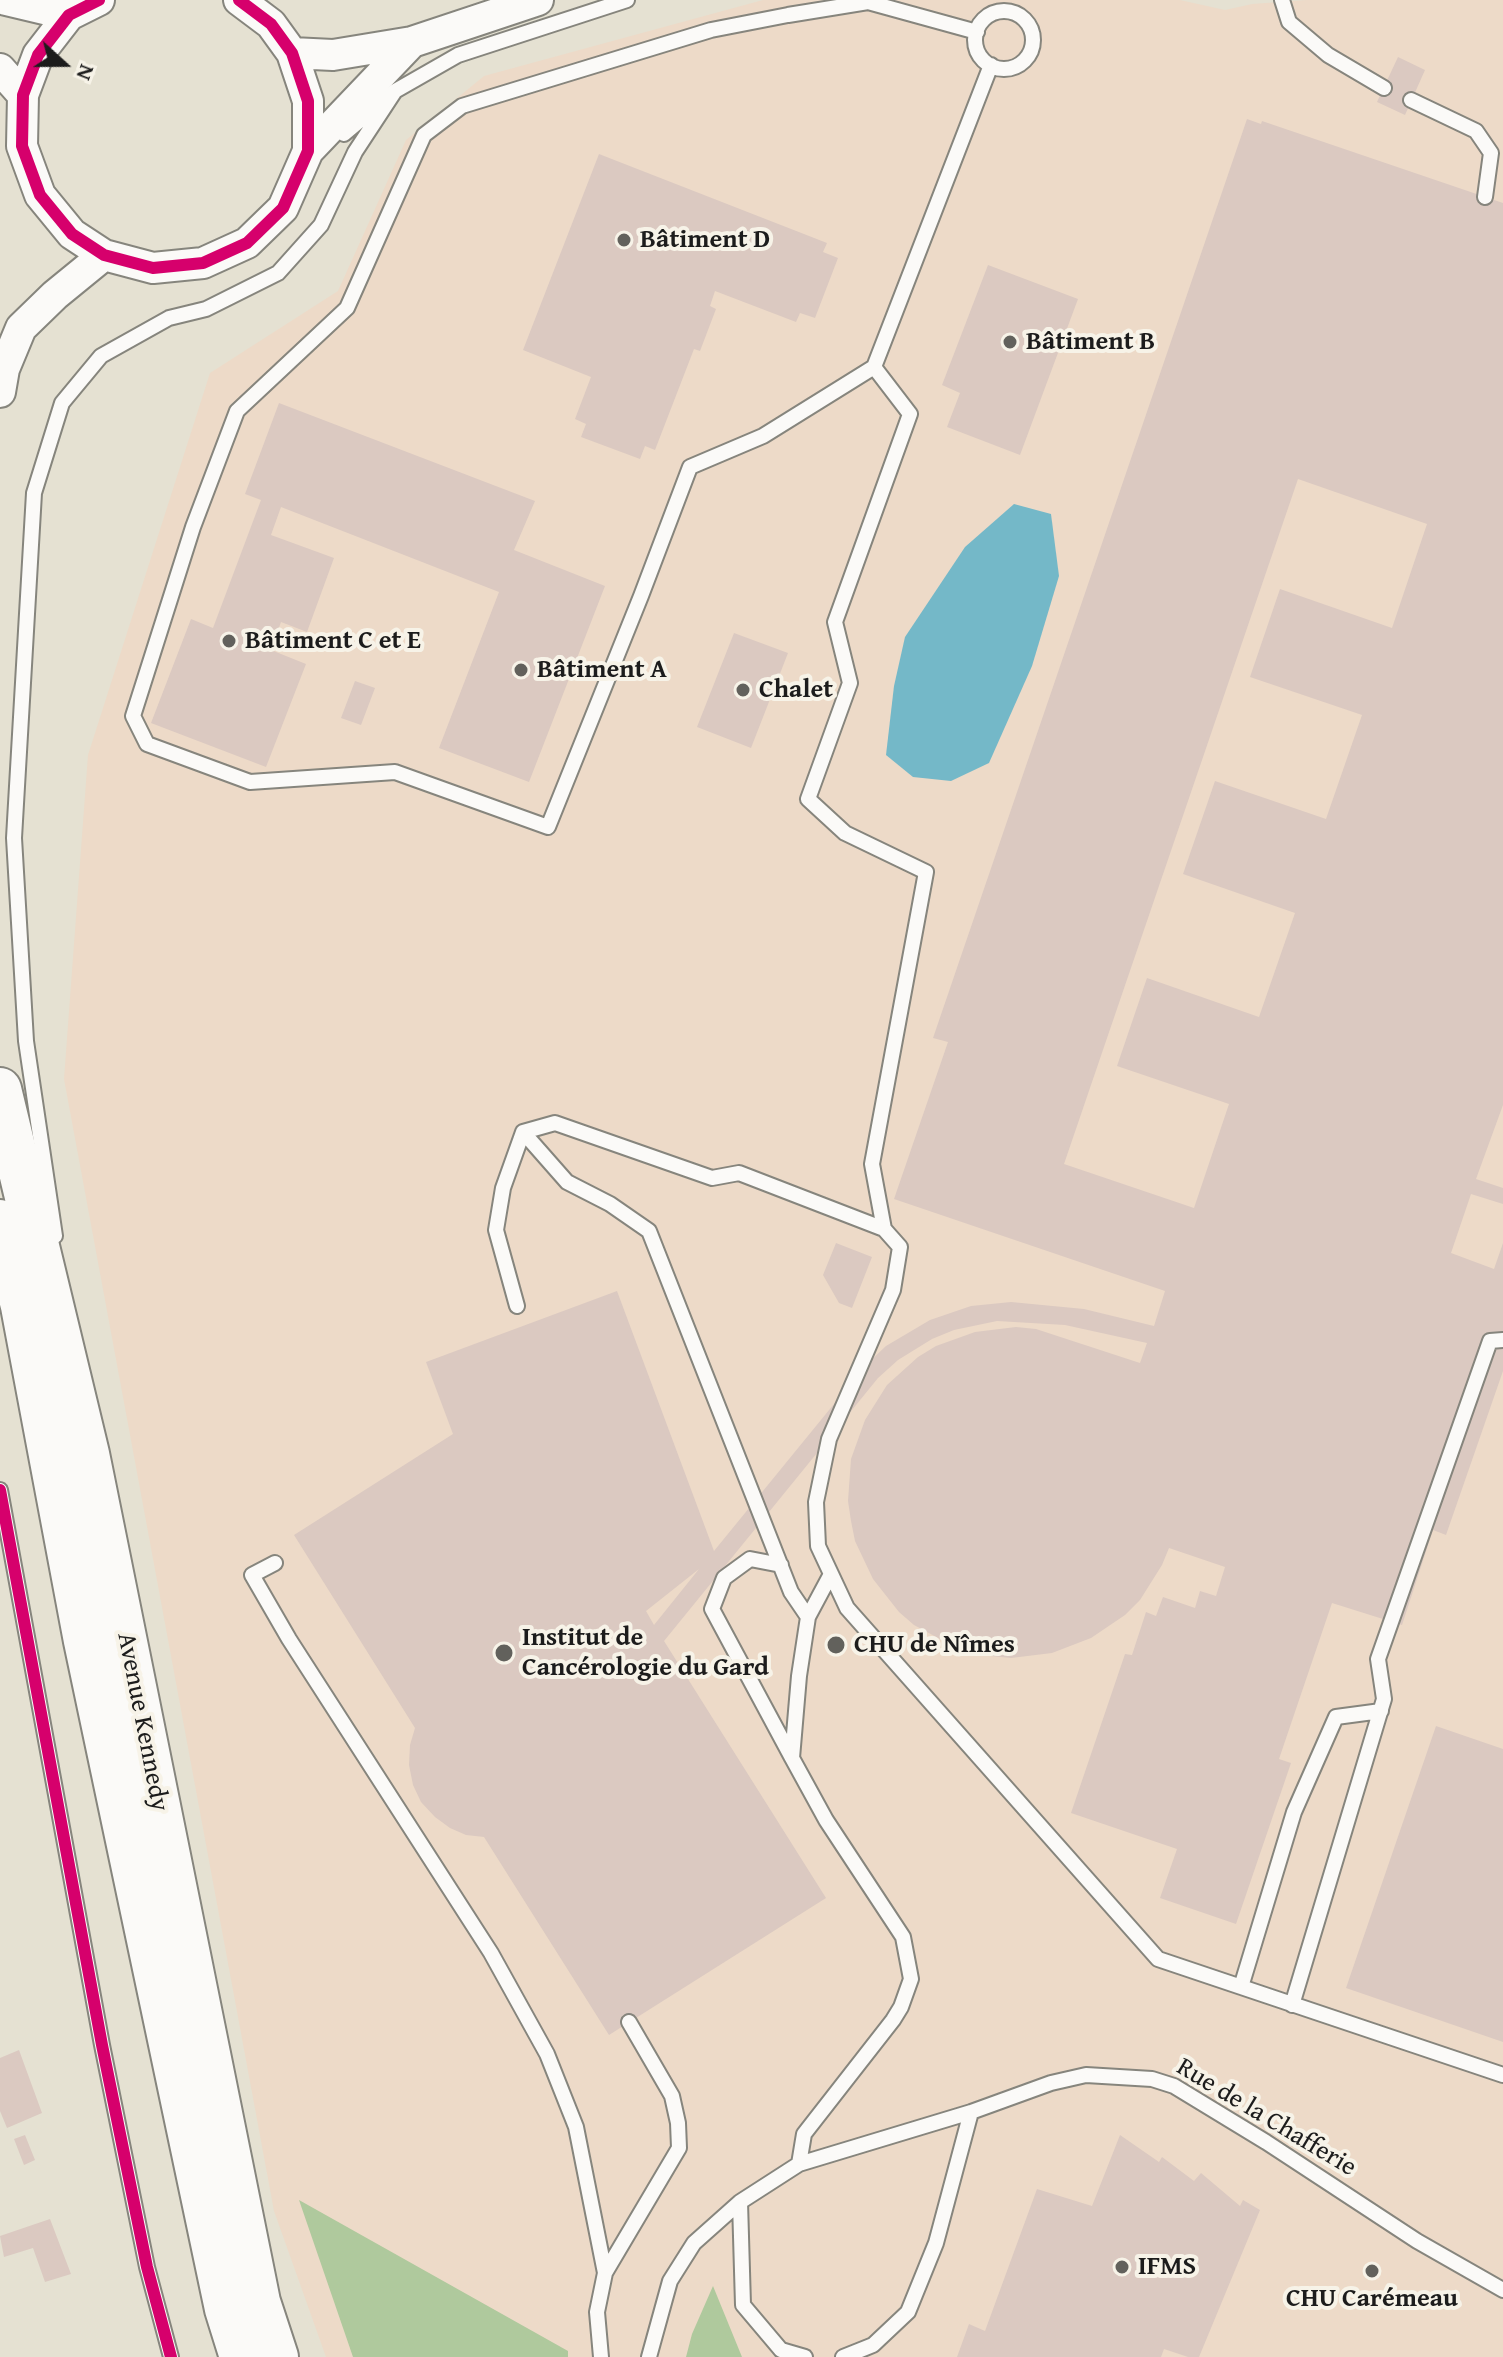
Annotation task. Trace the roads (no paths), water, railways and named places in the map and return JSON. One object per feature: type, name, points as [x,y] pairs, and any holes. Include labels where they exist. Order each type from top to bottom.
[{"type":"main road","name":"Avenue Kennedy","points":[[0,1089],[88,1454],[259,2302],[277,2357]]},
{"type":"main road","name":"Avenue Kennedy","points":[[0,1221],[5,1264],[25,1321],[85,1641],[223,2293],[241,2357]]},
{"type":"street","points":[[6,0],[69,15]]},
{"type":"street","points":[[99,0],[69,15],[38,55],[23,95],[22,146],[40,195],[72,234],[104,255],[153,268],[203,263],[247,243],[283,208],[308,151],[412,42]]},
{"type":"street","points":[[239,0],[273,12],[292,53],[308,101],[308,151]]},
{"type":"street","points":[[292,53],[333,55],[412,42],[538,0]]},
{"type":"street","points":[[0,69],[23,95]]},
{"type":"street","points":[[0,392],[4,369],[21,328],[104,255]]},
{"type":"lane","points":[[283,208],[317,160],[354,124],[395,91],[458,55],[627,0]]},
{"type":"lane","points":[[1282,0],[1289,22],[1328,55],[1384,88]]},
{"type":"lane","points":[[977,32],[868,2],[788,15],[711,30],[462,106],[424,135],[347,308],[237,411],[193,527],[133,716],[147,744],[250,782],[395,772],[548,827],[690,467],[763,436],[874,367],[991,65]]},
{"type":"lane","points":[[1007,5],[1029,25],[1033,43],[1025,60],[1009,68],[991,65],[977,51],[977,32],[987,16],[1007,5]]},
{"type":"lane","points":[[58,1255],[26,1041],[14,838],[34,493],[62,403],[101,356],[169,318],[206,309],[278,273],[321,225],[355,152],[395,91]]},
{"type":"lane","points":[[1411,100],[1476,131],[1491,153],[1485,197]]},
{"type":"lane","points":[[874,367],[910,414],[835,622],[850,683],[808,799],[845,833],[926,872],[872,1164],[884,1229]]},
{"type":"lane","points":[[523,1132],[555,1123],[712,1178],[739,1173],[884,1229],[900,1247],[893,1290],[829,1439],[816,1502],[818,1546],[847,1608],[1158,1959],[1503,2075]]},
{"type":"lane","points":[[517,1306],[496,1230],[503,1188],[523,1132]]},
{"type":"lane","points":[[523,1132],[567,1182],[610,1204],[649,1231],[791,1592],[808,1617]]},
{"type":"lane","points":[[63,1286],[88,1454]]},
{"type":"lane","points":[[1292,2005],[1384,1699],[1378,1659],[1490,1341],[1503,1340]]},
{"type":"lane","points":[[0,1490],[102,2045],[147,2267],[171,2357]]},
{"type":"lane","points":[[781,1565],[750,1559],[724,1578],[712,1609],[826,1820],[903,1937],[911,1979],[893,2020],[804,2134],[799,2164]]},
{"type":"lane","points":[[275,1563],[252,1575],[289,1639],[491,1953],[547,2054],[576,2127],[605,2273]]},
{"type":"lane","points":[[792,1758],[808,1617],[831,1574]]},
{"type":"lane","points":[[1241,1987],[1294,1812],[1336,1717],[1381,1711]]},
{"type":"lane","points":[[601,2357],[597,2312],[605,2273],[679,2148],[672,2096],[629,2022]]},
{"type":"lane","name":"Rue de la Chafferie","points":[[740,2202],[799,2164],[971,2112],[1051,2083],[1086,2075],[1152,2079],[1174,2086],[1279,2150],[1417,2241],[1503,2290]]},
{"type":"lane","points":[[843,2357],[873,2345],[908,2312],[936,2243],[971,2112]]},
{"type":"lane","points":[[649,2357],[670,2281],[694,2243],[740,2202]]},
{"type":"lane","points":[[740,2202],[743,2305],[781,2350],[805,2357]]},
{"type":"water","points":[[1014,504],[1051,514],[1059,576],[1032,666],[989,763],[951,781],[913,777],[886,755],[894,686],[905,637],[965,547]]},
{"type":"place","name":"Bâtiment D","points":[[624,240]]},
{"type":"place","name":"Bâtiment B","points":[[1010,342]]},
{"type":"place","name":"Bâtiment C et E","points":[[229,641]]},
{"type":"place","name":"Bâtiment A","points":[[521,670]]},
{"type":"place","name":"Chalet","points":[[743,690]]},
{"type":"place","name":"CHU de Nîmes","points":[[836,1645]]},
{"type":"place","name":"Institut de Cancérologie du Gard","points":[[504,1653]]},
{"type":"place","name":"IFMS","points":[[1122,2267]]},
{"type":"place","name":"CHU Carémeau","points":[[1372,2271]]}]
